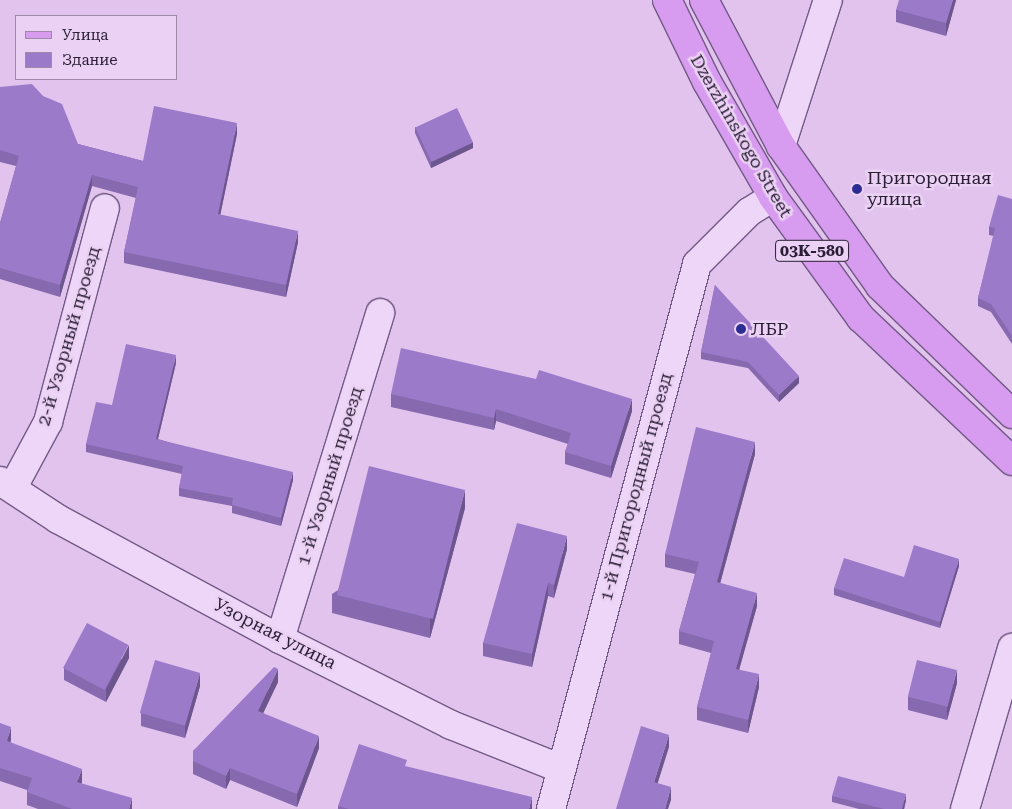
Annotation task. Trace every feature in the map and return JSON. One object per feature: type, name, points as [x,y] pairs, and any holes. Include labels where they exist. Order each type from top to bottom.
[{"type":"main road","name":"Dzerzhinskogo Street","points":[[667,0],[706,82],[773,197],[861,318],[1012,460]]},
{"type":"main road","name":"Dzerzhinskogo Street","points":[[704,0],[781,146],[880,286],[1012,414]]},
{"type":"street","points":[[781,146],[828,0]]},
{"type":"street","name":"1-й Пригородный проезд","points":[[551,809],[559,768],[697,264],[749,212],[773,197]]},
{"type":"street","name":"2-й Узорный проезд","points":[[6,484],[48,422],[105,208]]},
{"type":"street","name":"1-й Узорный проезд","points":[[280,639],[380,313]]},
{"type":"street","name":"Узорная улица","points":[[6,484],[58,519],[280,639],[451,725],[559,768]]},
{"type":"street","points":[[965,809],[1012,648]]},
{"type":"building","points":[[899,0],[953,0],[946,23],[896,10]]},
{"type":"building","points":[[32,84],[43,96],[62,104],[78,144],[143,161],[154,106],[237,123],[218,214],[298,231],[286,285],[124,252],[138,187],[92,175],[60,285],[0,268],[0,223],[19,156],[0,150],[0,87]]},
{"type":"building","points":[[457,108],[473,142],[431,162],[415,127]]},
{"type":"building","points":[[998,195],[1012,199],[1012,336],[991,304],[978,298],[995,228],[989,227]]},
{"type":"building","points":[[715,285],[799,376],[779,395],[748,362],[701,352]]},
{"type":"building","points":[[126,344],[176,355],[156,439],[293,472],[281,518],[232,505],[233,498],[179,488],[183,466],[86,444],[96,402],[112,405]]},
{"type":"building","points":[[401,348],[536,379],[539,370],[632,399],[611,466],[565,452],[571,433],[496,409],[494,418],[391,394]]},
{"type":"building","points":[[696,427],[755,442],[717,582],[757,593],[736,669],[759,674],[748,720],[697,707],[714,641],[679,631],[699,562],[665,554]]},
{"type":"building","points":[[369,466],[465,490],[433,619],[337,595]]},
{"type":"building","points":[[517,523],[567,536],[554,585],[548,583],[532,654],[483,643]]},
{"type":"building","points":[[914,545],[959,559],[940,622],[834,588],[844,558],[904,577]]},
{"type":"building","points":[[87,623],[128,645],[105,690],[63,668]]},
{"type":"building","points":[[155,660],[200,673],[185,726],[140,713]]},
{"type":"building","points":[[917,660],[957,670],[948,707],[908,697]]},
{"type":"building","points":[[274,667],[278,669],[258,711],[319,736],[297,794],[230,768],[226,776],[193,761],[193,751]]},
{"type":"building","points":[[0,723],[11,727],[7,741],[82,769],[77,782],[132,798],[129,809],[72,809],[27,792],[32,778],[0,768]]},
{"type":"building","points":[[641,726],[669,735],[654,782],[671,787],[665,809],[616,809]]},
{"type":"building","points":[[359,744],[407,760],[405,766],[532,797],[529,809],[349,809],[338,806]]},
{"type":"building","points":[[838,776],[906,794],[902,809],[884,809],[832,796]]},
{"type":"place","name":"Пригородная улица","points":[[857,189]]},
{"type":"place","name":"ЛБР","points":[[741,329]]}]
